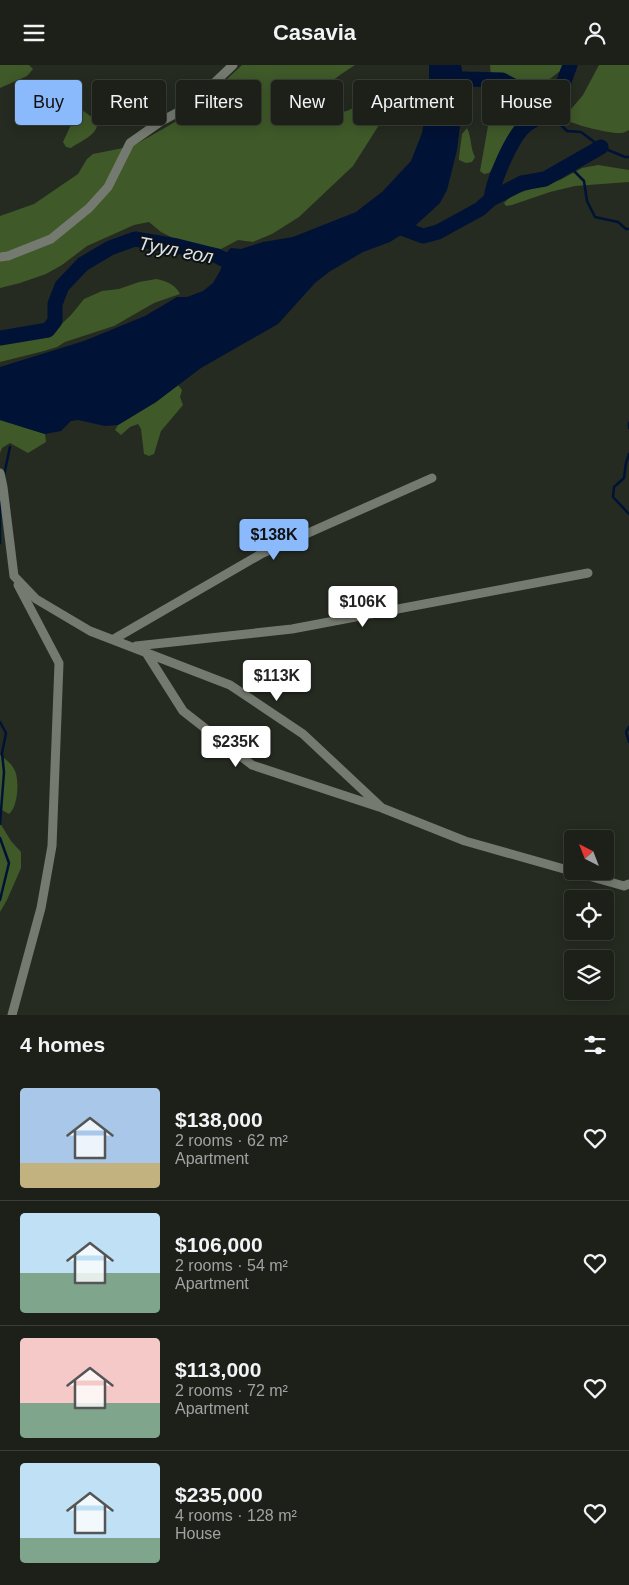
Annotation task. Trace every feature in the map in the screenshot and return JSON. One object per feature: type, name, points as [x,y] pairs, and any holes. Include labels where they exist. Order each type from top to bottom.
[{"type":"street","points":[[0,257],[51,239],[89,208],[108,187],[130,143],[160,122],[191,105],[233,65]]},
{"type":"street","points":[[0,473],[14,576],[59,663],[52,846],[41,908],[12,1015]]},
{"type":"street","points":[[114,639],[261,554],[432,478]]},
{"type":"street","points":[[133,646],[292,629],[588,573]]},
{"type":"street","points":[[14,576],[36,599],[90,631],[230,685],[303,735],[382,808]]},
{"type":"street","points":[[145,651],[183,711],[252,765],[382,808],[465,841],[624,886],[629,884]]},
{"type":"green space","points":[[0,65],[29,65],[33,69],[27,76],[0,88]]},
{"type":"green space","points":[[242,65],[355,65],[333,80],[271,80],[271,125],[343,125],[343,112],[353,106],[353,125],[379,125],[353,166],[299,217],[272,234],[253,242],[238,240],[221,249],[179,241],[161,232],[149,222],[134,225],[87,246],[62,265],[46,274],[0,288],[0,216],[34,204],[78,174],[87,159],[93,154],[133,146],[176,121],[176,125],[261,125],[261,80],[226,80]]},
{"type":"green space","points":[[490,65],[563,65],[560,71],[549,80],[491,80]]},
{"type":"green space","points":[[599,65],[629,65],[629,130],[623,133],[609,132],[592,129],[570,121],[570,110],[583,95]]},
{"type":"green space","points":[[82,110],[92,117],[92,125],[97,126],[96,130],[86,139],[71,148],[66,147],[63,142],[70,125],[82,125]]},
{"type":"green space","points":[[488,125],[519,125],[507,145],[504,155],[489,173],[484,174],[480,171]]},
{"type":"green space","points":[[467,128],[475,157],[472,162],[466,163],[459,160],[459,157],[462,134]]},
{"type":"green space","points":[[598,165],[629,170],[629,182],[575,186],[512,205],[506,206],[504,203],[512,195],[560,180],[582,168]]},
{"type":"green space","points":[[156,279],[170,283],[180,294],[154,303],[114,326],[65,342],[57,347],[0,362],[0,343],[19,342],[52,333],[84,299],[102,291],[119,289],[139,282]]},
{"type":"green space","points":[[178,385],[182,390],[180,397],[183,405],[161,431],[154,454],[149,456],[144,454],[141,429],[138,424],[130,427],[121,435],[115,430],[118,425],[156,402]]},
{"type":"green space","points":[[0,420],[45,434],[46,442],[28,453],[10,443],[2,448],[0,453]]},
{"type":"green space","points":[[0,755],[13,767],[17,779],[16,799],[9,814],[0,809]]},
{"type":"green space","points":[[0,823],[11,841],[21,852],[21,868],[0,912]]},
{"type":"water","points":[[429,65],[461,65],[464,80],[429,80]]},
{"type":"water","points":[[423,125],[460,125],[457,150],[447,190],[440,203],[416,225],[390,242],[363,252],[329,272],[315,283],[278,324],[201,368],[156,402],[118,425],[105,426],[78,420],[71,421],[61,431],[45,434],[0,420],[0,367],[84,341],[145,316],[177,297],[187,297],[203,291],[213,283],[227,252],[231,248],[241,249],[263,242],[293,237],[356,212],[382,192],[411,161]]},
{"type":"waterway","name":"Туул гол","points":[[463,80],[502,80],[527,93],[558,98],[570,65]]},
{"type":"waterway","points":[[491,199],[499,171],[509,149],[526,125]]},
{"type":"waterway","points":[[561,125],[567,131],[581,132],[601,147],[629,157]]},
{"type":"waterway","points":[[388,223],[423,236],[438,232],[480,209],[491,199],[522,183],[545,179],[601,147]]},
{"type":"waterway","points":[[570,167],[584,181],[587,201],[595,217],[618,222],[626,229],[629,229]]},
{"type":"waterway","name":"Туул гол","points":[[0,338],[48,330],[55,321],[55,304],[62,286],[83,264],[110,248],[135,239],[177,246],[217,256],[243,269]]},
{"type":"waterway","points":[[629,423],[629,428]]},
{"type":"waterway","points":[[4,475],[10,447]]},
{"type":"waterway","points":[[629,454],[624,478],[614,487],[613,497],[629,514]]},
{"type":"waterway","points":[[0,500],[0,543]]},
{"type":"waterway","points":[[0,722],[6,733],[2,753],[4,772],[0,824]]},
{"type":"waterway","points":[[629,727],[626,732],[629,742]]},
{"type":"waterway","points":[[0,838],[9,863],[0,900]]}]
